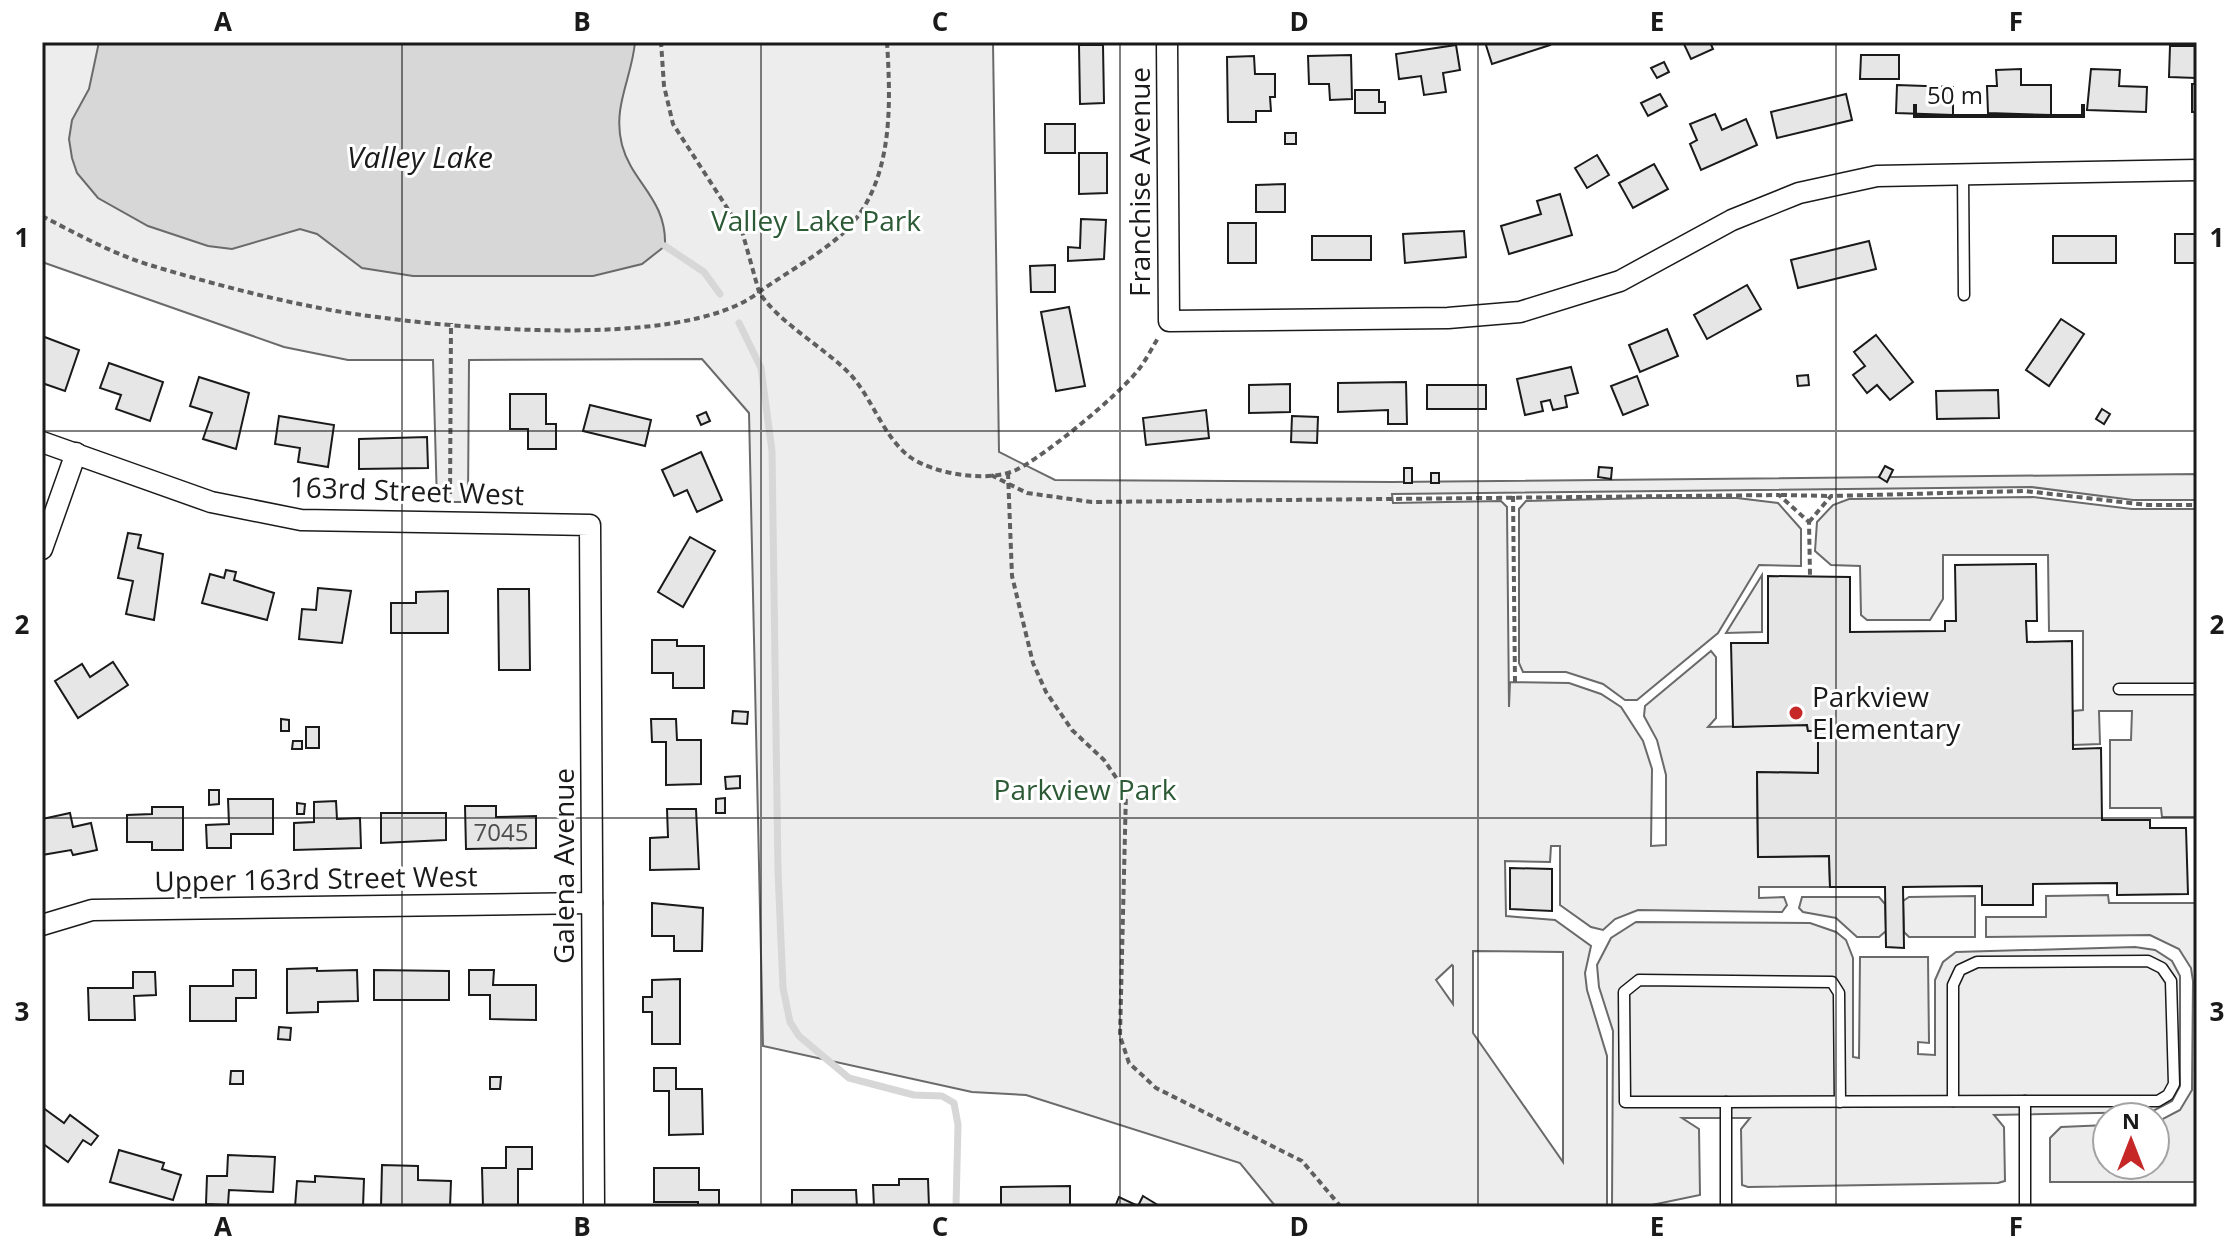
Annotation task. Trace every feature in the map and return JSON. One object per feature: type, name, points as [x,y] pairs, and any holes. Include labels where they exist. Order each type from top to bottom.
[{"type":"street","name":"Franchise Avenue","points":[[1167,42],[1169,321]]},
{"type":"street","points":[[1169,321],[1448,318],[1520,312],[1620,281],[1732,220],[1799,193],[1877,176],[2197,170]]},
{"type":"street","name":"163rd Street West","points":[[42,442],[211,502],[301,520],[590,525]]},
{"type":"street","points":[[42,549],[76,453]]},
{"type":"street","name":"Galena Avenue","points":[[590,525],[594,1207]]},
{"type":"street","name":"Upper 163rd Street West","points":[[42,925],[92,910],[592,903]]},
{"type":"lane","points":[[1963,173],[1964,295]]},
{"type":"lane","points":[[2119,689],[2197,689]]},
{"type":"lane","points":[[1840,1102],[1839,993],[1832,982],[1639,980],[1624,992],[1625,1102],[1840,1102],[2158,1101],[2168,1095],[2174,1084],[2171,981],[2162,968],[2148,961],[1977,962],[1960,970],[1953,985],[1953,1101]]},
{"type":"lane","points":[[2025,1101],[2025,1207]]},
{"type":"lane","points":[[1726,1102],[1726,1207]]},
{"type":"path","points":[[661,42],[664,86],[673,124],[742,231],[759,292],[768,305],[825,349],[860,385],[907,455],[925,466],[991,475],[1008,473],[1037,455],[1137,371],[1169,321]]},
{"type":"path","points":[[42,216],[149,265],[230,287],[340,311],[451,323],[608,329],[671,324],[746,302],[842,234],[875,193],[888,125],[887,42]]},
{"type":"path","points":[[450,522],[451,323]]},
{"type":"path","points":[[1008,473],[1012,576],[1033,663],[1046,692],[1072,730],[1104,760],[1126,792],[1119,1006],[1122,1050],[1139,1076],[1156,1088],[1302,1161],[1341,1207]]},
{"type":"path","points":[[991,475],[1045,497],[1092,502],[1208,504],[1513,496],[1831,496],[2025,491],[2148,505],[2197,505]]},
{"type":"path","points":[[1779,495],[1809,522]]},
{"type":"path","points":[[1513,496],[1515,682]]},
{"type":"path","points":[[1810,575],[1809,522],[1831,496]]},
{"type":"shaded area","points":[[42,42],[993,42],[999,452],[1055,480],[1392,482],[2197,474],[2197,500],[2133,500],[2031,487],[1392,494],[1393,503],[1501,501],[1507,507],[1509,707],[1510,682],[1569,683],[1601,694],[1621,707],[1643,741],[1652,769],[1651,846],[1666,845],[1666,775],[1657,740],[1644,716],[1645,706],[1711,651],[1716,657],[1716,718],[1708,727],[1807,725],[1808,731],[1818,731],[1818,773],[1757,772],[1758,857],[1829,856],[1830,887],[1759,887],[1759,898],[1784,897],[1787,905],[1782,912],[1638,910],[1615,919],[1603,930],[1591,927],[1560,905],[1560,846],[1551,846],[1550,862],[1505,861],[1506,916],[1555,920],[1591,946],[1585,973],[1587,990],[1607,1056],[1607,1207],[1276,1207],[1240,1163],[1026,1095],[972,1092],[763,1046],[749,413],[702,359],[469,360],[468,502],[437,502],[433,360],[348,360],[284,347],[42,262]],"holes":[[[1473,951],[1563,952],[1563,1162],[1473,1033]],[[1453,966],[1453,1004],[1436,980]]]},
{"type":"shaded area","points":[[2033,497],[2132,509],[2197,509],[2197,894],[2195,817],[2162,817],[2161,808],[2110,808],[2110,740],[2131,740],[2132,711],[2099,711],[2100,744],[2073,745],[2073,711],[2083,710],[2083,631],[2049,631],[2048,555],[1943,555],[1943,599],[1930,620],[1867,620],[1861,615],[1860,566],[1831,565],[1815,551],[1817,522],[1833,505],[1849,499]]},
{"type":"shaded area","points":[[1737,498],[1778,503],[1801,529],[1801,566],[1759,565],[1718,633],[1637,700],[1625,700],[1603,684],[1566,672],[1523,672],[1519,663],[1519,509],[1526,501]]},
{"type":"shaded area","points":[[1762,575],[1762,632],[1726,633]]},
{"type":"shaded area","points":[[2108,895],[2109,903],[2197,903],[2197,1182],[2050,1182],[2050,1138],[2061,1127],[2091,1126],[2091,1181],[2171,1181],[2171,1115],[2180,1110],[2192,1090],[2193,981],[2191,968],[2179,949],[2150,935],[1986,937],[1986,917],[2046,917],[2046,896]]},
{"type":"shaded area","points":[[1975,896],[1975,937],[1909,937],[1904,932],[1903,901],[1909,897]]},
{"type":"shaded area","points":[[1802,897],[1879,897],[1885,904],[1886,931],[1879,937],[1857,937],[1836,918],[1803,912],[1799,908]]},
{"type":"shaded area","points":[[1636,922],[1810,923],[1836,932],[1846,940],[1853,958],[1853,1057],[1859,1058],[1860,957],[1928,957],[1929,1043],[1918,1042],[1918,1054],[1935,1055],[1935,980],[1943,962],[1956,952],[2135,947],[2155,950],[2172,961],[2180,976],[2180,1086],[2171,1102],[2091,1101],[2091,1113],[1994,1115],[2004,1127],[2005,1181],[1998,1183],[1748,1187],[1742,1185],[1741,1129],[1750,1118],[1682,1118],[1699,1129],[1700,1195],[1642,1207],[1612,1207],[1613,1031],[1599,987],[1597,965],[1611,938]]},
{"type":"water","name":"Valley Lake","points":[[99,42],[635,42],[619,118],[622,145],[661,216],[665,246],[642,264],[593,276],[413,276],[362,268],[317,234],[300,229],[232,249],[208,246],[148,226],[98,198],[77,173],[72,158],[69,139],[72,120],[89,89]]},
{"type":"building","points":[[1485,42],[1549,42],[1550,45],[1492,64]]},
{"type":"building","points":[[1683,42],[1710,42],[1713,49],[1691,59]]},
{"type":"building","points":[[1079,45],[1103,45],[1104,103],[1080,104]]},
{"type":"building","points":[[1456,45],[1460,70],[1443,73],[1446,92],[1424,95],[1421,76],[1399,79],[1396,54]]},
{"type":"building","points":[[2170,46],[2196,46],[2196,78],[2169,77]]},
{"type":"building","points":[[1351,55],[1352,99],[1330,100],[1329,84],[1309,84],[1308,56]]},
{"type":"building","points":[[1861,55],[1899,55],[1899,79],[1860,79]]},
{"type":"building","points":[[1254,56],[1255,74],[1275,74],[1275,97],[1270,97],[1271,111],[1256,111],[1256,122],[1228,122],[1227,57]]},
{"type":"building","points":[[1664,62],[1669,72],[1657,78],[1651,68]]},
{"type":"building","points":[[2021,69],[2021,85],[2051,85],[2051,115],[1988,113],[1987,86],[1997,86],[1996,70]]},
{"type":"building","points":[[2091,69],[2120,70],[2119,86],[2147,87],[2146,112],[2087,110]]},
{"type":"building","points":[[2192,84],[2197,84],[2197,112],[2192,112]]},
{"type":"building","points":[[1897,85],[1953,87],[1953,115],[1896,113]]},
{"type":"building","points":[[1355,90],[1379,90],[1379,102],[1385,102],[1385,113],[1355,113]]},
{"type":"building","points":[[1660,94],[1667,106],[1648,116],[1641,103]]},
{"type":"building","points":[[1846,94],[1852,120],[1777,138],[1771,112]]},
{"type":"building","points":[[1715,114],[1722,130],[1746,119],[1757,145],[1701,170],[1690,144],[1697,140],[1690,124]]},
{"type":"building","points":[[1045,124],[1075,124],[1075,153],[1045,153]]},
{"type":"building","points":[[1285,133],[1296,133],[1296,144],[1285,144]]},
{"type":"building","points":[[1079,153],[1107,153],[1107,193],[1079,194]]},
{"type":"building","points":[[1597,155],[1609,175],[1587,188],[1575,168]]},
{"type":"building","points":[[1654,164],[1668,189],[1633,208],[1619,183]]},
{"type":"building","points":[[1285,184],[1285,212],[1256,212],[1256,185]]},
{"type":"building","points":[[1560,194],[1572,235],[1509,254],[1501,226],[1541,214],[1537,201]]},
{"type":"building","points":[[1081,219],[1106,220],[1104,259],[1068,261],[1068,247],[1080,248]]},
{"type":"building","points":[[1228,223],[1256,223],[1256,263],[1228,263]]},
{"type":"building","points":[[1464,231],[1466,257],[1405,263],[1403,234]]},
{"type":"building","points":[[2175,234],[2197,234],[2197,263],[2175,263]]},
{"type":"building","points":[[1312,236],[1371,236],[1371,260],[1312,260]]},
{"type":"building","points":[[2053,236],[2116,236],[2116,263],[2053,263]]},
{"type":"building","points":[[1869,241],[1876,269],[1798,288],[1791,260]]},
{"type":"building","points":[[1055,265],[1055,292],[1031,292],[1030,266]]},
{"type":"building","points":[[1747,285],[1761,309],[1707,339],[1694,315]]},
{"type":"building","points":[[1069,307],[1085,386],[1056,391],[1041,312]]},
{"type":"building","points":[[2061,319],[2084,334],[2049,386],[2026,370]]},
{"type":"building","points":[[1667,329],[1678,356],[1640,372],[1629,345]]},
{"type":"building","points":[[1876,335],[1913,382],[1890,400],[1877,385],[1867,393],[1853,375],[1865,366],[1854,352]]},
{"type":"building","points":[[42,336],[79,350],[65,391],[42,383]]},
{"type":"building","points":[[109,363],[163,382],[150,421],[116,409],[121,395],[100,388]]},
{"type":"building","points":[[1571,367],[1578,393],[1565,396],[1567,407],[1553,410],[1550,400],[1541,402],[1543,411],[1525,415],[1517,379]]},
{"type":"building","points":[[1808,375],[1809,385],[1798,386],[1797,376]]},
{"type":"building","points":[[1637,376],[1648,405],[1623,415],[1611,386]]},
{"type":"building","points":[[199,377],[249,393],[236,449],[203,439],[212,413],[190,406]]},
{"type":"building","points":[[1406,382],[1407,424],[1388,424],[1388,410],[1338,412],[1338,383]]},
{"type":"building","points":[[1290,384],[1290,412],[1249,413],[1249,385]]},
{"type":"building","points":[[1427,385],[1486,385],[1486,409],[1427,409]]},
{"type":"building","points":[[1998,390],[1999,418],[1937,419],[1936,391]]},
{"type":"building","points":[[510,394],[546,394],[546,424],[556,424],[556,449],[528,449],[528,429],[510,429]]},
{"type":"building","points":[[590,405],[651,420],[645,446],[583,431]]},
{"type":"building","points":[[2102,409],[2110,414],[2104,424],[2096,419]]},
{"type":"building","points":[[1206,410],[1209,438],[1146,445],[1143,418]]},
{"type":"building","points":[[706,412],[710,421],[701,425],[697,416]]},
{"type":"building","points":[[279,416],[334,425],[328,467],[298,462],[300,448],[275,444]]},
{"type":"building","points":[[1292,416],[1318,417],[1317,443],[1291,442]]},
{"type":"building","points":[[427,437],[428,468],[359,469],[359,439]]},
{"type":"building","points":[[701,452],[722,500],[697,512],[687,490],[674,496],[662,470]]},
{"type":"building","points":[[1885,466],[1893,470],[1887,482],[1879,477]]},
{"type":"building","points":[[1599,467],[1612,468],[1611,479],[1598,477]]},
{"type":"building","points":[[1404,468],[1412,468],[1412,483],[1404,483]]},
{"type":"building","points":[[1431,473],[1439,473],[1439,483],[1431,483]]},
{"type":"building","points":[[128,533],[141,535],[138,548],[163,554],[154,620],[126,614],[133,581],[118,578]]},
{"type":"building","points":[[690,537],[715,551],[683,607],[658,592]]},
{"type":"building","points":[[2036,564],[2037,621],[2026,621],[2027,642],[2072,641],[2073,749],[2101,748],[2102,820],[2150,820],[2150,828],[2186,828],[2188,894],[2117,895],[2117,883],[2033,884],[2033,905],[1982,905],[1982,886],[1903,887],[1904,948],[1886,947],[1885,887],[1830,887],[1829,856],[1758,857],[1757,772],[1818,773],[1818,731],[1808,731],[1807,725],[1733,727],[1731,643],[1768,643],[1768,576],[1850,577],[1850,632],[1945,631],[1945,621],[1956,621],[1955,565]]},
{"type":"building","points":[[226,570],[236,572],[234,580],[274,593],[267,620],[202,603],[210,574],[224,578]]},
{"type":"building","points":[[318,588],[351,591],[342,643],[299,639],[302,609],[316,610]]},
{"type":"building","points":[[498,589],[529,589],[530,670],[499,670]]},
{"type":"building","points":[[448,591],[448,633],[391,633],[391,603],[416,603],[416,592]]},
{"type":"building","points":[[652,640],[677,640],[677,646],[704,646],[704,688],[673,688],[673,673],[652,673]]},
{"type":"building","points":[[113,662],[128,685],[78,718],[55,681],[82,664],[90,677]]},
{"type":"building","points":[[733,711],[748,712],[747,724],[732,723]]},
{"type":"building","points":[[281,719],[289,720],[289,731],[281,731]]},
{"type":"building","points":[[651,719],[676,719],[677,740],[701,740],[701,784],[666,785],[666,742],[652,742]]},
{"type":"building","points":[[306,727],[319,727],[319,748],[306,748]]},
{"type":"building","points":[[293,741],[302,741],[302,749],[292,749]]},
{"type":"building","points":[[740,776],[740,788],[726,789],[725,777]]},
{"type":"building","points":[[209,790],[219,790],[219,804],[209,805]]},
{"type":"building","points":[[725,798],[725,813],[716,813],[716,799]]},
{"type":"building","points":[[228,799],[273,799],[273,834],[231,834],[231,848],[207,848],[206,825],[229,824]]},
{"type":"building","points":[[336,801],[337,819],[360,818],[361,848],[294,850],[294,823],[314,822],[314,802]]},
{"type":"building","points":[[297,803],[305,804],[304,814],[297,814]]},
{"type":"building","points":[[465,806],[496,806],[496,817],[536,816],[536,848],[466,849]]},
{"type":"building","points":[[152,807],[183,807],[183,850],[152,850],[152,842],[127,842],[127,815],[152,814]]},
{"type":"building","points":[[667,809],[696,809],[699,869],[650,870],[650,838],[668,837]]},
{"type":"building","points":[[70,813],[73,827],[91,823],[97,850],[73,855],[71,850],[42,855],[42,819]]},
{"type":"building","points":[[381,813],[446,813],[446,840],[381,843]]},
{"type":"building","points":[[1510,868],[1552,869],[1552,911],[1510,909]]},
{"type":"building","points":[[652,903],[703,908],[702,951],[674,951],[674,936],[652,936]]},
{"type":"building","points":[[317,968],[317,971],[357,970],[358,1001],[318,1002],[318,1012],[287,1013],[287,969]]},
{"type":"building","points":[[233,970],[256,970],[256,998],[236,998],[236,1021],[190,1021],[190,986],[233,986]]},
{"type":"building","points":[[374,970],[449,971],[449,1000],[374,1000]]},
{"type":"building","points":[[469,970],[494,970],[493,985],[536,985],[536,1020],[490,1019],[490,995],[469,995]]},
{"type":"building","points":[[133,972],[155,972],[156,995],[134,996],[135,1020],[89,1020],[88,988],[133,988]]},
{"type":"building","points":[[680,979],[680,1044],[652,1044],[652,1012],[643,1012],[643,997],[652,997],[652,980]]},
{"type":"building","points":[[279,1027],[291,1028],[290,1040],[278,1039]]},
{"type":"building","points":[[654,1068],[676,1068],[676,1089],[702,1089],[703,1134],[669,1135],[669,1091],[654,1091]]},
{"type":"building","points":[[231,1071],[243,1071],[243,1084],[230,1084]]},
{"type":"building","points":[[490,1077],[501,1077],[500,1089],[490,1089]]},
{"type":"building","points":[[42,1107],[64,1123],[70,1115],[98,1136],[91,1145],[83,1140],[68,1162],[42,1143]]},
{"type":"building","points":[[506,1147],[532,1147],[532,1169],[518,1169],[518,1207],[483,1207],[482,1168],[506,1168]]},
{"type":"building","points":[[119,1150],[164,1163],[162,1169],[181,1175],[173,1200],[110,1182]]},
{"type":"building","points":[[228,1155],[275,1157],[273,1192],[229,1190],[228,1205],[206,1204],[207,1176],[227,1176]]},
{"type":"building","points":[[382,1165],[418,1166],[418,1180],[451,1181],[450,1207],[381,1207]]},
{"type":"building","points":[[654,1168],[699,1168],[699,1190],[719,1190],[719,1207],[698,1207],[698,1202],[654,1202]]},
{"type":"building","points":[[315,1176],[364,1179],[363,1207],[295,1207],[297,1181],[315,1182]]},
{"type":"building","points":[[899,1179],[928,1179],[929,1207],[874,1207],[873,1185],[899,1185]]},
{"type":"building","points":[[1070,1186],[1070,1207],[1001,1207],[1001,1187]]},
{"type":"building","points":[[792,1190],[856,1190],[857,1207],[792,1207]]},
{"type":"building","points":[[1143,1196],[1161,1207],[1115,1207],[1119,1197],[1138,1206]]},
{"type":"waterway","points":[[665,246],[704,272],[720,294]]},
{"type":"waterway","points":[[739,323],[761,368],[772,451],[778,871],[783,988],[790,1022],[799,1036],[849,1078],[914,1095],[942,1096],[954,1103],[958,1125],[956,1207]]},
{"type":"place","name":"Parkview Elementary","points":[[1796,713]]},
{"type":"park label","name":"Valley Lake Park","points":[[816,221]]},
{"type":"park label","name":"Parkview Park","points":[[1085,790]]}]
